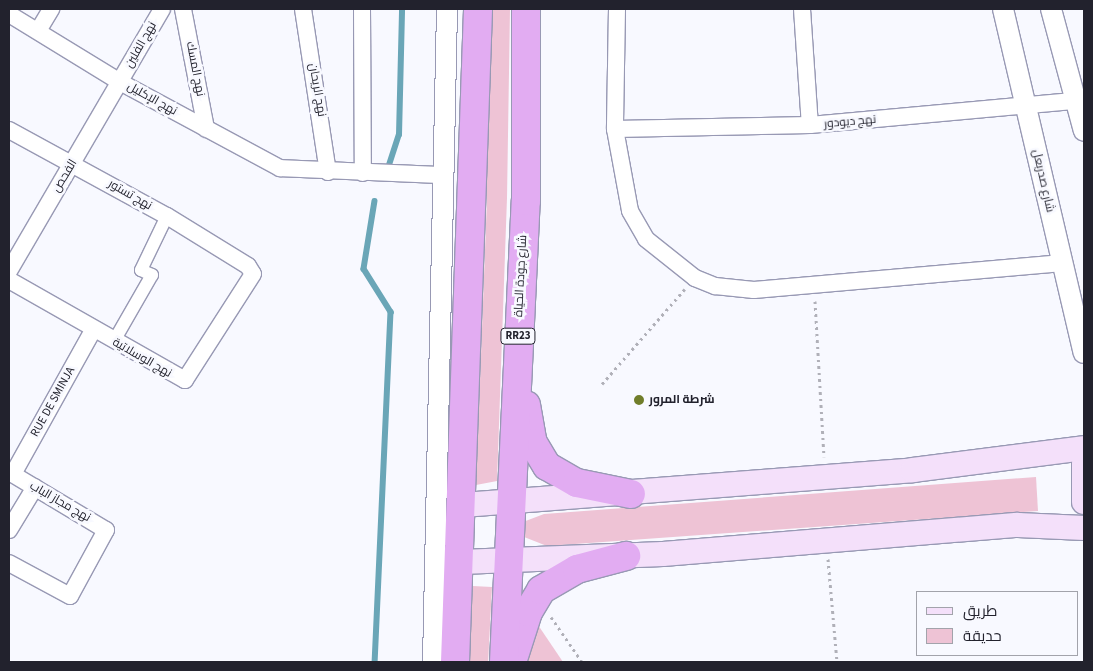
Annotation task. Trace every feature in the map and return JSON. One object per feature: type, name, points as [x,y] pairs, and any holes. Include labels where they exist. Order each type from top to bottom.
[{"type":"highway","points":[[455,662],[461,562],[478,9]]},
{"type":"highway","name":"شارع جودة الحياة","points":[[504,662],[517,349],[526,202],[526,9]]},
{"type":"highway","points":[[517,349],[532,443],[546,466],[576,483],[631,494]]},
{"type":"highway","points":[[512,662],[528,612],[541,590],[577,569],[626,556]]},
{"type":"main road","points":[[462,505],[631,494],[825,477],[1084,448]]},
{"type":"main road","points":[[1084,463],[1084,502]]},
{"type":"main road","points":[[461,562],[626,556],[1018,525],[1084,528]]},
{"type":"street","points":[[38,31],[51,9]]},
{"type":"street","name":"نهج الفلين","points":[[120,82],[162,9]]},
{"type":"street","name":"نهج المسك","points":[[184,9],[206,129]]},
{"type":"street","name":"نهج الريحان","points":[[303,9],[328,172]]},
{"type":"street","points":[[362,9],[363,173]]},
{"type":"street","points":[[432,662],[447,9]]},
{"type":"street","points":[[617,9],[615,128],[630,211],[646,238],[695,278],[715,286],[754,290],[1063,263]]},
{"type":"street","points":[[802,9],[810,125]]},
{"type":"street","name":"شارع صدربعل","points":[[1003,9],[1084,353]]},
{"type":"street","points":[[1051,9],[1081,101],[1084,131]]},
{"type":"street","name":"نهج الإكليل","points":[[9,14],[120,82],[280,168],[300,172],[443,174]]},
{"type":"street","name":"الفحص","points":[[9,271],[120,82]]},
{"type":"street","name":"نهج ديودور","points":[[615,128],[810,125],[1081,101]]},
{"type":"street","name":"نهج تستور","points":[[9,130],[52,156],[73,162],[167,216],[248,266]]},
{"type":"street","points":[[114,341],[152,275],[141,270],[167,216]]},
{"type":"street","name":"نهج الوسلاتية","points":[[9,280],[93,330],[185,380],[251,279],[248,266]]},
{"type":"street","name":"RUE DE SMINJA","points":[[11,473],[93,330]]},
{"type":"street","name":"نهج مجاز الباب","points":[[9,563],[70,596],[106,535],[104,526],[11,473]]},
{"type":"street","points":[[9,530],[35,487]]},
{"type":"path","points":[[602,384],[695,278]]},
{"type":"path","points":[[814,286],[825,477]]},
{"type":"path","points":[[827,541],[837,662]]},
{"type":"path","points":[[541,590],[543,604],[582,662]]},
{"type":"green space","points":[[487,9],[510,9],[507,198],[497,481],[476,485],[487,198]]},
{"type":"green space","points":[[1036,477],[1038,511],[547,546],[519,535],[523,522],[544,514]]},
{"type":"green space","points":[[463,585],[492,587],[488,662],[459,660]]},
{"type":"green space","points":[[536,622],[563,662],[523,662]]},
{"type":"waterway","points":[[388,168],[399,135],[402,9]]},
{"type":"waterway","points":[[375,201],[364,269],[391,312],[375,662]]},
{"type":"place","name":"شرطة المرور","points":[[639,400]]}]
